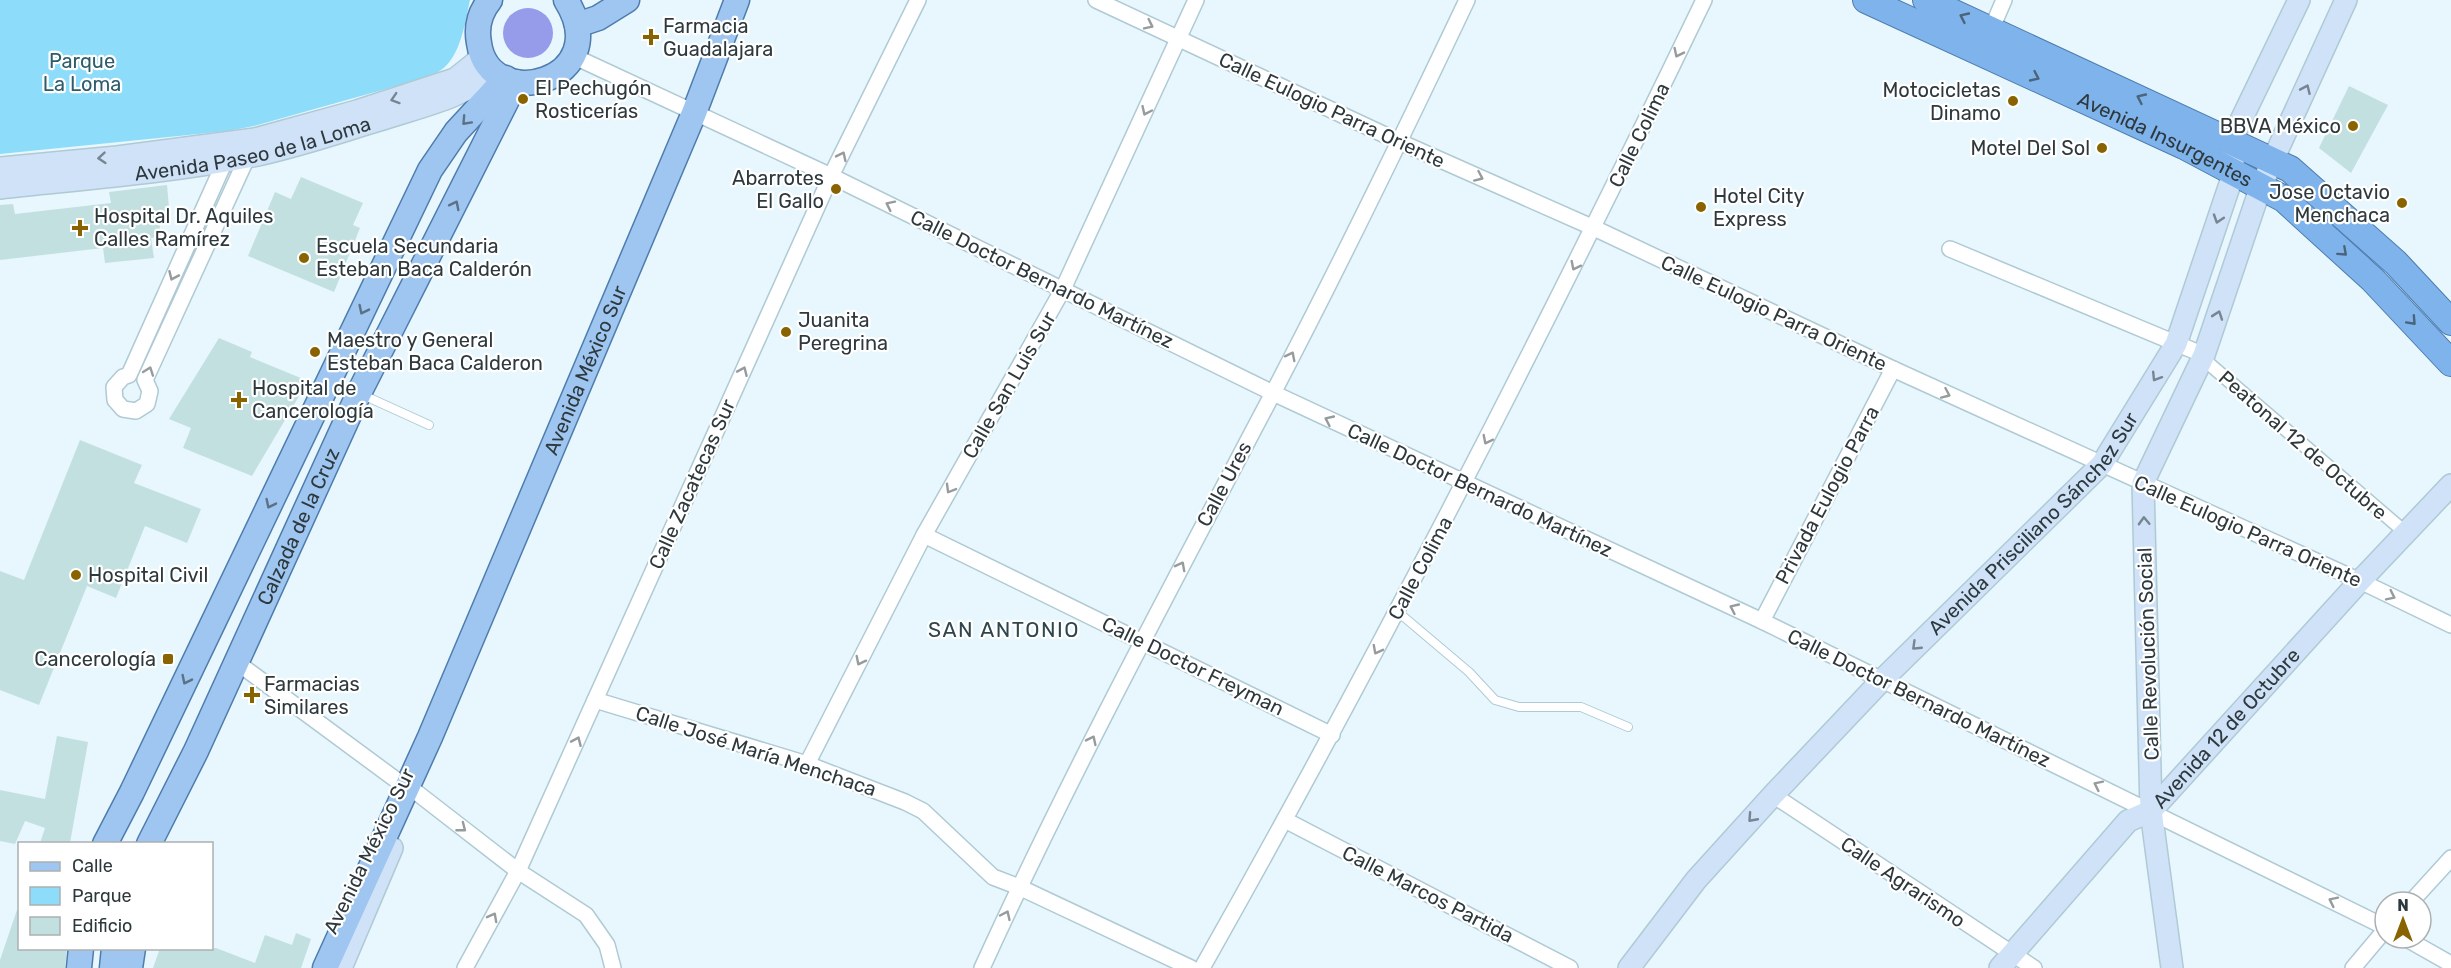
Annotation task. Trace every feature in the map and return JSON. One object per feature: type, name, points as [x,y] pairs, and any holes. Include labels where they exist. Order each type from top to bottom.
[{"type":"highway","name":"Avenida Insurgentes","points":[[1866,0],[2184,146],[2284,199],[2373,280],[2451,363]]},
{"type":"highway","name":"Avenida Insurgentes","points":[[1926,0],[2290,169],[2396,263],[2451,322]]},
{"type":"main road","points":[[490,0],[480,17],[477,33],[500,71],[529,84],[544,81],[559,73],[573,56],[577,47],[575,14],[566,0]]},
{"type":"main road","points":[[577,25],[598,18],[627,0]]},
{"type":"main road","name":"Avenida México Sur","points":[[341,968],[408,787],[694,113],[737,0]]},
{"type":"main road","points":[[2231,141],[2299,0]]},
{"type":"main road","name":"Avenida Prisciliano Sánchez Sur","points":[[2143,483],[2204,354],[2261,186],[2346,0]]},
{"type":"main road","name":"Avenida Paseo de la Loma","points":[[0,188],[140,173],[251,148],[455,79],[475,63],[500,71]]},
{"type":"main road","name":"Calzada de la Cruz","points":[[150,842],[196,751],[359,393],[500,71]]},
{"type":"main road","name":"Calzada de la Cruz","points":[[132,792],[430,170],[500,71]]},
{"type":"main road","name":"Avenida Prisciliano Sánchez Sur","points":[[1629,968],[1696,880],[1773,795],[1882,680],[2102,464],[2176,344],[2234,172],[2231,141]]},
{"type":"main road","name":"Avenida Paseo de la Loma","points":[[0,168],[224,153]]},
{"type":"main road","points":[[287,469],[318,480]]},
{"type":"main road","name":"Calle Revolución Social","points":[[2143,483],[2151,811],[2172,968]]},
{"type":"main road","name":"Avenida 12 de Octubre","points":[[2006,961],[2128,821],[2151,811],[2360,581],[2451,485]]},
{"type":"main road","points":[[325,968],[430,737]]},
{"type":"main road","points":[[164,842],[196,751]]},
{"type":"main road","name":"Avenida México Sur","points":[[313,968],[408,787]]},
{"type":"main road","points":[[106,842],[132,792]]},
{"type":"main road","points":[[114,842],[132,792]]},
{"type":"main road","points":[[79,968],[81,950]]},
{"type":"main road","points":[[88,968],[90,950]]},
{"type":"main road","points":[[112,968],[114,950]]},
{"type":"main road","points":[[130,968],[133,950]]},
{"type":"street","name":"Calle Zacatecas Sur","points":[[465,968],[518,871],[831,176],[918,0]]},
{"type":"street","name":"Calle Eulogio Parra Oriente","points":[[1096,0],[1400,142],[1594,228],[1893,369],[2360,581],[2451,625]]},
{"type":"street","name":"Calle San Luis Sur","points":[[807,764],[924,535],[1063,289],[1196,0]]},
{"type":"street","name":"Calle Ures","points":[[982,968],[1019,887],[1142,640],[1273,393],[1400,142],[1467,0]]},
{"type":"street","name":"Calle Colima","points":[[1202,968],[1398,612],[1594,228],[1704,0]]},
{"type":"street","points":[[1991,30],[2004,0]]},
{"type":"street","name":"Calle Doctor Bernardo Martínez","points":[[573,56],[831,176],[1464,484],[1762,621],[2151,811],[2373,923]]},
{"type":"street","points":[[224,153],[129,375],[123,377],[114,387],[115,400],[123,409],[136,411],[147,404],[150,392],[145,380],[251,148]]},
{"type":"street","points":[[1950,249],[2204,354]]},
{"type":"street","points":[[154,318],[169,324]]},
{"type":"street","name":"Peatonal 12 de Octubre","points":[[2204,354],[2208,363],[2406,533]]},
{"type":"street","name":"Privada Eulogio Parra","points":[[1762,621],[1893,369]]},
{"type":"street","name":"Calle Doctor Freyman","points":[[924,535],[1332,735]]},
{"type":"street","points":[[235,661],[408,787],[518,871],[586,915],[606,945],[613,968]]},
{"type":"street","name":"Calle José María Menchaca","points":[[595,700],[807,764],[867,786],[923,811],[967,855],[993,877],[1191,968]]},
{"type":"street","name":"Calle Agrarismo","points":[[1773,795],[2006,961],[2034,968]]},
{"type":"street","name":"Calle Marcos Partida","points":[[1285,820],[1570,968]]},
{"type":"street","points":[[2422,890],[2451,858]]},
{"type":"street","points":[[2362,965],[2373,948]]},
{"type":"street","points":[[2427,950],[2451,963]]},
{"type":"lane","points":[[359,393],[429,426]]},
{"type":"lane","points":[[1398,612],[1470,672],[1495,700],[1520,707],[1581,707],[1628,727]]},
{"type":"green space","name":"Parque La Loma","points":[[0,0],[470,0],[458,48],[448,64],[432,75],[418,80],[254,126],[228,131],[0,154]]},
{"type":"shaded area","points":[[528,8],[537,10],[548,19],[553,33],[551,42],[542,53],[528,58],[519,56],[508,47],[503,33],[505,24],[514,13]]},
{"type":"building","name":"BBVA México","points":[[2349,86],[2388,105],[2351,173],[2319,148]]},
{"type":"building","points":[[301,177],[363,203],[353,225],[360,228],[334,292],[248,256],[275,192],[291,199]]},
{"type":"building","name":"Hospital Dr. Aquiles Calles Ramírez","points":[[167,185],[170,219],[159,220],[161,237],[151,238],[154,258],[105,263],[103,248],[0,260],[0,205],[13,204],[15,214],[111,203],[109,192]]},
{"type":"building","name":"Hospital de Cancerología","points":[[219,338],[252,352],[250,357],[308,381],[252,476],[183,448],[191,428],[169,419]]},
{"type":"building","name":"Hospital Civil","points":[[80,440],[142,465],[134,483],[201,509],[187,543],[145,526],[116,598],[87,586],[39,705],[0,690],[0,571],[24,580]]},
{"type":"building","points":[[57,736],[88,742],[70,842],[40,842],[45,828],[25,821],[15,844],[0,841],[0,790],[45,799]]},
{"type":"building","points":[[17,910],[18,950],[67,950],[65,968],[0,968],[0,960]]},
{"type":"building","points":[[296,933],[311,939],[301,968],[153,968],[159,950],[213,950],[216,948],[255,963],[265,935],[292,945]]},
{"type":"place","name":"Farmacia Guadalajara","points":[[651,37]]},
{"type":"place","name":"El Pechugón Rosticerías","points":[[523,99]]},
{"type":"place","name":"Motocicletas Dinamo","points":[[2013,101]]},
{"type":"place","name":"BBVA México","points":[[2353,126]]},
{"type":"place","name":"Motel Del Sol","points":[[2102,148]]},
{"type":"place","name":"Abarrotes El Gallo","points":[[836,189]]},
{"type":"place","name":"Jose Octavio Menchaca","points":[[2402,203]]},
{"type":"place","name":"Hotel City Express","points":[[1701,207]]},
{"type":"place","name":"Hospital Dr. Aquiles Calles Ramírez","points":[[80,228]]},
{"type":"place","name":"Escuela Secundaria Esteban Baca Calderón","points":[[304,258]]},
{"type":"place","name":"Juanita Peregrina","points":[[786,332]]},
{"type":"place","name":"Maestro y General Esteban Baca Calderon","points":[[315,352]]},
{"type":"place","name":"Hospital de Cancerología","points":[[239,400]]},
{"type":"place","name":"Hospital Civil","points":[[76,575]]},
{"type":"place","name":"Cancerología","points":[[168,659]]},
{"type":"place","name":"Farmacias Similares","points":[[252,695]]},
{"type":"district","name":"SAN ANTONIO","points":[[1004,630]]}]
